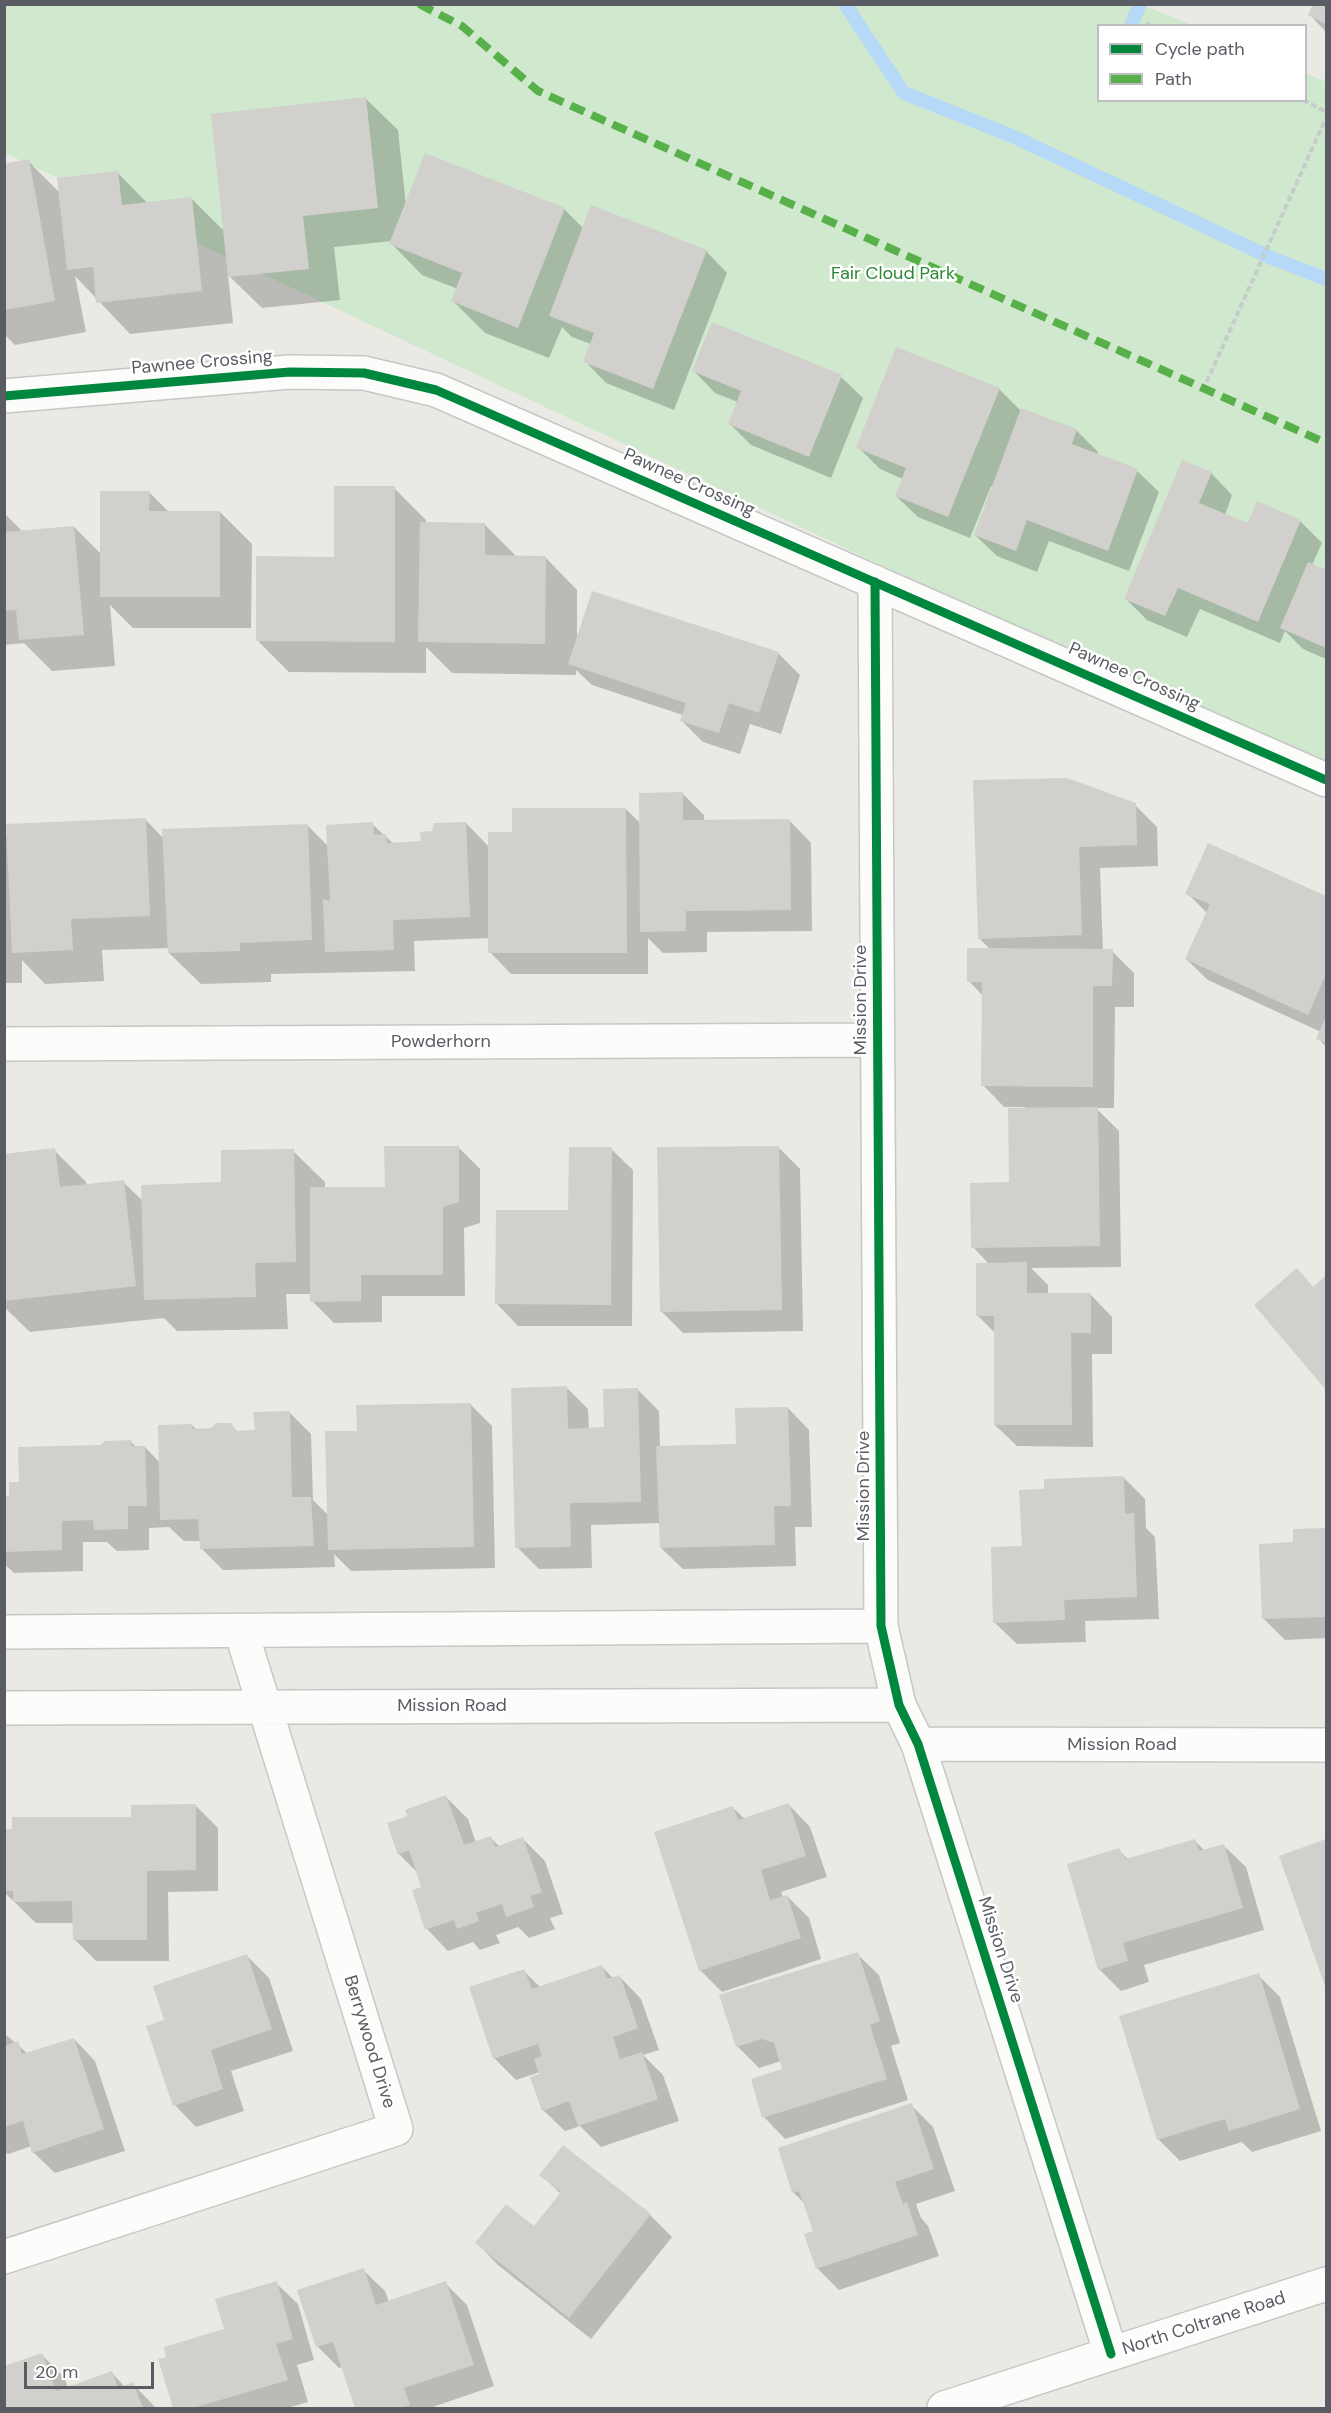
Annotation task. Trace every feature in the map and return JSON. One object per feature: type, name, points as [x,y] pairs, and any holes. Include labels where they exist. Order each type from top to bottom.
[{"type":"street","name":"Pawnee Crossing","points":[[4,396],[290,372],[364,373],[436,390],[1326,780]]},
{"type":"street","name":"Mission Drive","points":[[875,582],[881,1626],[899,1705],[918,1744],[1111,2354]]},
{"type":"street","name":"Powderhorn","points":[[4,1044],[878,1040]]},
{"type":"street","points":[[4,1632],[881,1626]]},
{"type":"street","name":"Berrywood Drive","points":[[4,2257],[396,2129],[241,1631]]},
{"type":"street","name":"Mission Road","points":[[4,1708],[899,1705]]},
{"type":"street","name":"Mission Road","points":[[918,1744],[1326,1745]]},
{"type":"street","name":"North Coltrane Road","points":[[944,2409],[1326,2284]]},
{"type":"path","points":[[1307,102],[1326,112]]},
{"type":"path","points":[[1203,390],[1326,118]]},
{"type":"green space","name":"Fair Cloud Park","points":[[5,5],[1142,5],[1190,24],[1097,24],[1097,102],[1307,102],[1307,73],[1326,82],[1326,774],[5,153]]},
{"type":"building","points":[[1313,4],[1326,4],[1326,24],[1308,15]]},
{"type":"building","points":[[366,97],[378,208],[303,216],[309,269],[228,277],[211,114]]},
{"type":"building","points":[[425,153],[565,208],[518,328],[451,301],[462,273],[389,244]]},
{"type":"building","points":[[29,159],[55,301],[4,310],[4,164]]},
{"type":"building","points":[[118,171],[122,205],[192,197],[202,291],[96,303],[93,267],[67,270],[57,178]]},
{"type":"building","points":[[591,205],[707,250],[653,389],[583,362],[594,333],[549,316]]},
{"type":"building","points":[[712,322],[842,375],[809,457],[728,424],[741,391],[692,371]]},
{"type":"building","points":[[896,347],[1000,388],[948,517],[895,496],[906,468],[856,448]]},
{"type":"building","points":[[1021,408],[1077,429],[1072,444],[1138,469],[1108,551],[1027,520],[1016,551],[974,535]]},
{"type":"building","points":[[1182,460],[1212,472],[1199,503],[1248,523],[1257,501],[1301,520],[1258,622],[1178,588],[1165,616],[1124,599]]},
{"type":"building","points":[[334,486],[395,486],[395,642],[256,641],[256,556],[334,557]]},
{"type":"building","points":[[100,491],[150,491],[149,511],[220,511],[220,597],[100,597]]},
{"type":"building","points":[[420,522],[485,523],[485,555],[546,556],[545,644],[418,642]]},
{"type":"building","points":[[74,526],[84,635],[19,640],[16,610],[4,611],[4,532]]},
{"type":"building","points":[[1308,562],[1326,570],[1326,648],[1280,628]]},
{"type":"building","points":[[592,591],[779,652],[759,713],[729,703],[719,733],[680,721],[686,703],[568,664]]},
{"type":"building","points":[[1067,778],[1136,803],[1137,845],[1079,847],[1082,935],[978,939],[973,780]]},
{"type":"building","points":[[683,792],[683,820],[790,819],[791,910],[686,911],[686,931],[640,932],[639,793]]},
{"type":"building","points":[[512,808],[626,808],[627,953],[488,953],[488,832],[512,832]]},
{"type":"building","points":[[146,818],[150,916],[71,919],[73,950],[12,953],[6,824]]},
{"type":"building","points":[[373,822],[374,835],[386,834],[387,843],[421,841],[420,832],[432,831],[434,823],[466,822],[470,917],[393,920],[394,950],[325,952],[323,899],[330,901],[326,825]]},
{"type":"building","points":[[308,824],[312,940],[240,943],[240,951],[168,953],[162,829]]},
{"type":"building","points":[[1208,843],[1326,896],[1326,974],[1308,1015],[1185,959],[1210,904],[1185,894]]},
{"type":"building","points":[[967,948],[1113,949],[1112,986],[1093,986],[1093,1087],[981,1086],[982,982],[967,982]]},
{"type":"building","points":[[1326,1016],[1326,1043],[1316,1039]]},
{"type":"building","points":[[1098,1107],[1100,1246],[971,1248],[970,1183],[1009,1182],[1008,1108]]},
{"type":"building","points":[[384,1146],[459,1146],[459,1202],[443,1207],[443,1275],[361,1275],[361,1301],[310,1302],[310,1187],[385,1187]]},
{"type":"building","points":[[779,1146],[782,1310],[660,1312],[657,1147]]},
{"type":"building","points":[[569,1147],[612,1147],[611,1305],[495,1304],[496,1210],[568,1210]]},
{"type":"building","points":[[55,1148],[60,1187],[124,1180],[136,1286],[4,1301],[4,1154]]},
{"type":"building","points":[[294,1149],[296,1262],[255,1263],[256,1297],[144,1300],[141,1185],[221,1182],[221,1150]]},
{"type":"building","points":[[1027,1262],[1027,1293],[1091,1293],[1091,1333],[1071,1333],[1072,1425],[994,1425],[994,1316],[976,1316],[976,1263]]},
{"type":"building","points":[[1297,1268],[1313,1287],[1326,1275],[1326,1390],[1254,1305]]},
{"type":"building","points":[[567,1386],[568,1429],[604,1427],[603,1389],[638,1388],[641,1502],[570,1503],[571,1547],[515,1548],[511,1388]]},
{"type":"building","points":[[471,1403],[474,1547],[328,1550],[325,1431],[357,1431],[356,1405]]},
{"type":"building","points":[[788,1407],[791,1506],[774,1506],[775,1545],[660,1548],[656,1446],[736,1444],[735,1408]]},
{"type":"building","points":[[290,1411],[292,1497],[311,1497],[314,1546],[200,1549],[198,1519],[160,1520],[158,1425],[192,1424],[193,1429],[211,1428],[216,1423],[231,1423],[237,1431],[255,1430],[253,1412]]},
{"type":"building","points":[[131,1440],[131,1446],[145,1446],[147,1506],[128,1506],[128,1529],[94,1530],[93,1520],[62,1521],[62,1550],[4,1552],[4,1496],[9,1496],[9,1482],[19,1482],[18,1447],[101,1445],[105,1441]]},
{"type":"building","points":[[1124,1476],[1125,1514],[1134,1513],[1137,1597],[1064,1600],[1065,1620],[993,1623],[991,1547],[1022,1546],[1019,1490],[1044,1489],[1044,1479]]},
{"type":"building","points":[[1326,1528],[1326,1617],[1262,1619],[1259,1544],[1293,1542],[1293,1529]]},
{"type":"building","points":[[446,1795],[464,1845],[491,1836],[495,1847],[523,1837],[542,1892],[530,1896],[534,1907],[506,1917],[502,1904],[476,1913],[479,1921],[457,1929],[454,1920],[425,1930],[412,1890],[421,1887],[409,1850],[398,1855],[387,1823],[408,1816],[405,1810]]},
{"type":"building","points":[[789,1803],[806,1856],[761,1870],[770,1900],[787,1895],[801,1938],[699,1971],[654,1832],[733,1806],[738,1820]]},
{"type":"building","points":[[196,1804],[196,1870],[147,1871],[147,1940],[73,1940],[72,1901],[13,1902],[13,1891],[4,1891],[4,1829],[12,1829],[12,1817],[131,1817],[131,1805]]},
{"type":"building","points":[[1195,1839],[1199,1851],[1224,1844],[1243,1908],[1123,1943],[1128,1961],[1098,1970],[1067,1864],[1119,1848],[1126,1859]]},
{"type":"building","points":[[1326,1839],[1326,1989],[1279,1856]]},
{"type":"building","points":[[858,1952],[880,2021],[870,2025],[887,2079],[762,2118],[751,2079],[782,2069],[774,2043],[762,2039],[736,2047],[719,1995]]},
{"type":"building","points":[[247,1954],[272,2029],[211,2050],[223,2089],[173,2106],[146,2026],[164,2020],[153,1986]]},
{"type":"building","points":[[602,1965],[607,1979],[620,1975],[638,2028],[613,2037],[620,2059],[642,2052],[658,2099],[578,2126],[569,2101],[542,2111],[530,2077],[539,2074],[534,2059],[542,2056],[538,2044],[493,2059],[469,1987],[524,1969],[532,1989]]},
{"type":"building","points":[[1259,1973],[1300,2109],[1229,2131],[1225,2119],[1157,2140],[1119,2016]]},
{"type":"building","points":[[74,2038],[104,2129],[32,2153],[23,2121],[5,2127],[5,2046],[18,2041],[22,2054]]},
{"type":"building","points":[[912,2103],[934,2169],[895,2182],[903,2204],[907,2202],[918,2235],[816,2269],[804,2234],[813,2231],[799,2191],[792,2193],[778,2148]]},
{"type":"building","points":[[563,2145],[651,2214],[569,2318],[475,2243],[506,2204],[534,2226],[561,2192],[539,2175]]},
{"type":"building","points":[[364,2268],[376,2305],[446,2281],[474,2365],[404,2388],[410,2405],[399,2408],[355,2408],[333,2342],[316,2347],[297,2290]]},
{"type":"building","points":[[277,2281],[293,2339],[276,2344],[288,2380],[193,2408],[173,2408],[158,2359],[166,2357],[164,2347],[224,2329],[215,2299]]},
{"type":"building","points":[[42,2353],[56,2391],[112,2371],[118,2388],[133,2382],[143,2408],[4,2408],[4,2366]]},
{"type":"waterway","points":[[845,4],[904,93],[1012,136],[1274,259],[1326,279]]},
{"type":"waterway","points":[[1132,24],[1140,4]]},
{"type":"marked path","points":[[419,4],[462,26],[538,91],[1326,443]]},
{"type":"cycle path","points":[[4,396],[290,372],[364,373],[436,390],[1326,780]]},
{"type":"cycle path","points":[[875,582],[881,1626],[899,1705],[918,1744],[1111,2354]]}]
